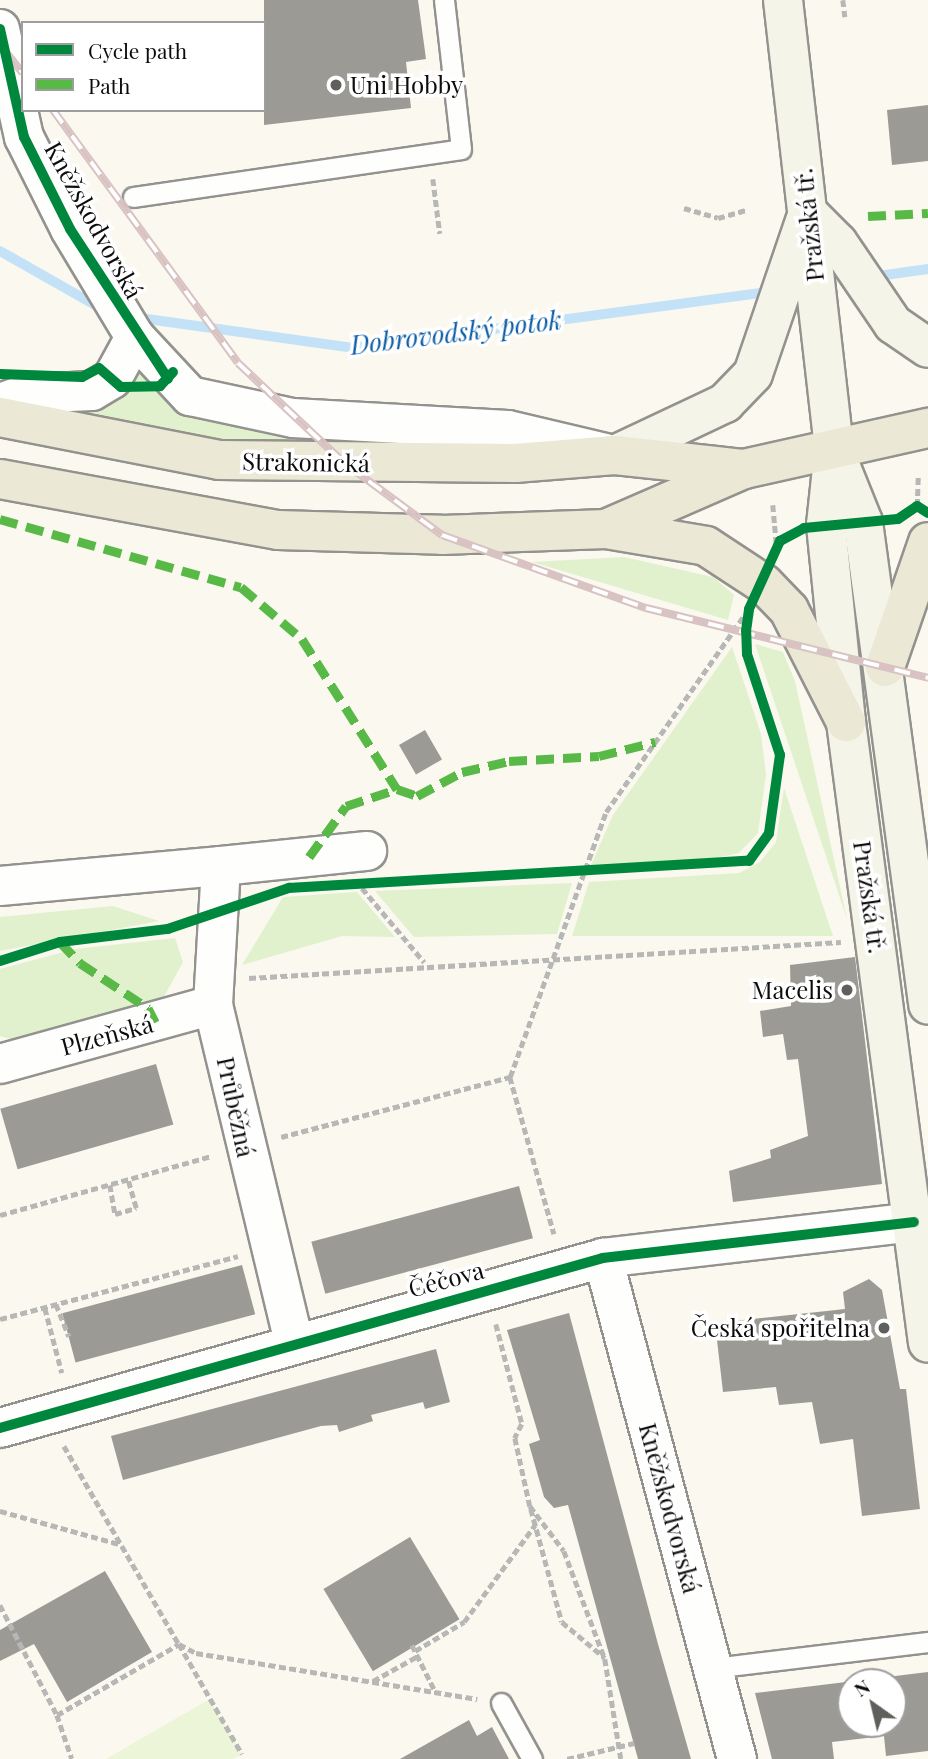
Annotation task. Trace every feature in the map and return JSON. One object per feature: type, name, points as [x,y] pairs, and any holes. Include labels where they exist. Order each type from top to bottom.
[{"type":"main road","name":"Strakonická","points":[[0,417],[219,460],[514,463],[615,455],[744,469]]},
{"type":"main road","points":[[606,529],[744,469],[928,428]]},
{"type":"main road","points":[[0,479],[278,530],[442,536],[606,529],[706,546],[764,584],[789,610],[846,723]]},
{"type":"main road","points":[[885,667],[928,542]]},
{"type":"street","name":"Pražská tř.","points":[[783,0],[813,238],[834,450],[826,525],[846,723],[928,1343]]},
{"type":"street","name":"Kněžskodvorská","points":[[0,29],[12,131],[134,335],[190,396],[293,418],[508,430],[615,455]]},
{"type":"street","points":[[615,455],[725,403],[763,357],[774,315],[813,238],[876,301],[893,324],[928,348]]},
{"type":"street","name":"Kněžskodvorská","points":[[0,403],[25,394],[92,391],[111,379],[134,335]]},
{"type":"street","name":"Pražská tř.","points":[[834,450],[863,522],[885,667],[928,1005]]},
{"type":"street","points":[[0,886],[221,866],[362,876]]},
{"type":"street","name":"Průběžná","points":[[221,866],[214,995],[245,1147],[294,1343]]},
{"type":"street","name":"Plzeňská","points":[[0,1064],[214,995]]},
{"type":"street","name":"Čéčova","points":[[0,1428],[603,1258],[914,1222]]},
{"type":"street","name":"Kněžskodvorská","points":[[603,1258],[737,1759]]},
{"type":"lane","points":[[133,197],[461,149],[444,0]]},
{"type":"lane","points":[[713,1668],[928,1642]]},
{"type":"lane","points":[[501,1703],[533,1759]]},
{"type":"path","points":[[843,0],[845,17]]},
{"type":"path","points":[[429,154],[440,234]]},
{"type":"path","points":[[684,208],[718,218],[746,210]]},
{"type":"path","points":[[917,506],[918,476]]},
{"type":"path","points":[[773,505],[780,541]]},
{"type":"path","points":[[747,642],[749,610]]},
{"type":"path","points":[[564,1268],[510,1077],[557,955],[606,812],[749,610]]},
{"type":"path","points":[[569,875],[596,873]]},
{"type":"path","points":[[362,876],[425,963]]},
{"type":"path","points":[[214,995],[272,973],[557,955],[856,941]]},
{"type":"path","points":[[0,1215],[510,1077]]},
{"type":"path","points":[[110,1185],[115,1214],[136,1208],[128,1180]]},
{"type":"path","points":[[0,1319],[269,1248]]},
{"type":"path","points":[[487,1289],[522,1424],[515,1438],[530,1506],[562,1622],[605,1659]]},
{"type":"path","points":[[56,1304],[69,1337]]},
{"type":"path","points":[[44,1308],[59,1411],[120,1545],[242,1754]]},
{"type":"path","points":[[530,1506],[564,1551],[605,1659],[621,1759]]},
{"type":"path","points":[[0,1511],[120,1545]]},
{"type":"path","points":[[372,1681],[464,1622],[535,1525]]},
{"type":"path","points":[[0,1605],[57,1714],[72,1759]]},
{"type":"path","points":[[179,1644],[196,1653],[501,1703]]},
{"type":"path","points":[[57,1714],[179,1644]]},
{"type":"path","points":[[415,1651],[435,1692]]},
{"type":"path","points":[[567,1759],[634,1743]]},
{"type":"green space","points":[[137,364],[160,386],[535,447],[235,444],[34,409]]},
{"type":"green space","points":[[624,557],[713,577],[734,595],[728,620],[532,562]]},
{"type":"green space","points":[[755,644],[783,652],[795,681],[847,919]]},
{"type":"green space","points":[[732,647],[761,734],[766,774],[758,833],[739,853],[702,861],[591,865],[613,815]]},
{"type":"green space","points":[[784,788],[833,936],[572,936],[589,882],[739,873],[760,862],[776,842]]},
{"type":"green space","points":[[572,883],[557,934],[414,937],[375,891]]},
{"type":"green space","points":[[357,892],[395,937],[342,936],[242,965],[283,897]]},
{"type":"green space","points":[[113,906],[159,921],[0,951],[0,917]]},
{"type":"green space","points":[[175,938],[183,962],[161,1002],[31,1045],[0,1036],[0,969],[75,949]]},
{"type":"green space","points":[[210,1699],[242,1754],[233,1759],[106,1759]]},
{"type":"building","name":"Uni Hobby","points":[[264,0],[418,0],[426,59],[406,62],[411,108],[264,125]]},
{"type":"building","points":[[928,105],[928,161],[892,165],[887,110]]},
{"type":"building","points":[[425,730],[442,759],[416,774],[399,745]]},
{"type":"building","points":[[855,957],[882,1184],[733,1202],[729,1171],[771,1158],[770,1150],[808,1136],[798,1059],[787,1060],[783,1034],[763,1037],[760,1011],[791,1006],[790,965]]},
{"type":"building","points":[[156,1064],[173,1125],[18,1169],[0,1109]]},
{"type":"building","points":[[519,1186],[533,1238],[325,1294],[311,1242]]},
{"type":"building","points":[[242,1265],[255,1314],[76,1362],[62,1313]]},
{"type":"building","points":[[869,1279],[882,1290],[900,1389],[906,1389],[920,1509],[862,1516],[853,1439],[820,1444],[812,1402],[779,1405],[776,1387],[723,1392],[715,1323],[845,1309],[843,1292]]},
{"type":"building","points":[[569,1313],[691,1759],[638,1759],[568,1505],[554,1508],[544,1497],[529,1444],[540,1440],[507,1330]]},
{"type":"building","points":[[436,1349],[450,1402],[425,1409],[423,1402],[371,1415],[373,1421],[339,1432],[337,1425],[321,1426],[123,1480],[111,1436]]},
{"type":"building","points":[[410,1537],[459,1619],[373,1671],[323,1589]]},
{"type":"building","points":[[105,1571],[152,1652],[67,1702],[34,1644],[0,1661],[0,1630]]},
{"type":"building","points":[[928,1672],[928,1751],[886,1756],[884,1738],[907,1738],[907,1675]]},
{"type":"building","points":[[837,1683],[837,1738],[867,1738],[832,1742],[834,1759],[772,1759],[755,1693]]},
{"type":"building","points":[[469,1720],[477,1736],[492,1727],[509,1759],[400,1759]]},
{"type":"waterway","name":"Dobrovodský potok","points":[[0,251],[104,310]]},
{"type":"waterway","name":"Dobrovodský potok","points":[[871,277],[928,269]]},
{"type":"waterway","name":"Dobrovodský potok","points":[[133,317],[353,348],[772,291]]},
{"type":"railway","points":[[0,45],[21,71]]},
{"type":"railway","points":[[54,112],[238,363],[343,462],[442,535],[646,608],[928,678]]},
{"type":"marked path","points":[[868,216],[928,213]]},
{"type":"marked path","points":[[0,519],[241,587],[302,639],[397,789],[417,796],[462,772],[509,761],[599,756],[655,742]]},
{"type":"marked path","points":[[309,857],[346,806],[397,789]]},
{"type":"marked path","points":[[60,942],[80,963],[148,1008],[155,1022]]},
{"type":"cycle path","points":[[0,29],[24,137],[70,229],[168,379]]},
{"type":"cycle path","points":[[0,374],[82,377],[99,368],[121,387],[160,386],[173,372]]},
{"type":"cycle path","points":[[0,961],[60,942],[168,929],[289,888],[749,861],[769,833],[780,755],[747,654],[746,631],[749,609],[780,541],[804,528],[898,519],[917,506],[928,513]]},
{"type":"cycle path","points":[[0,1428],[603,1258],[914,1222]]},
{"type":"place","name":"Uni Hobby","points":[[336,85]]},
{"type":"place","name":"Macelis","points":[[847,990]]},
{"type":"place","name":"Česká spořitelna","points":[[884,1328]]}]
